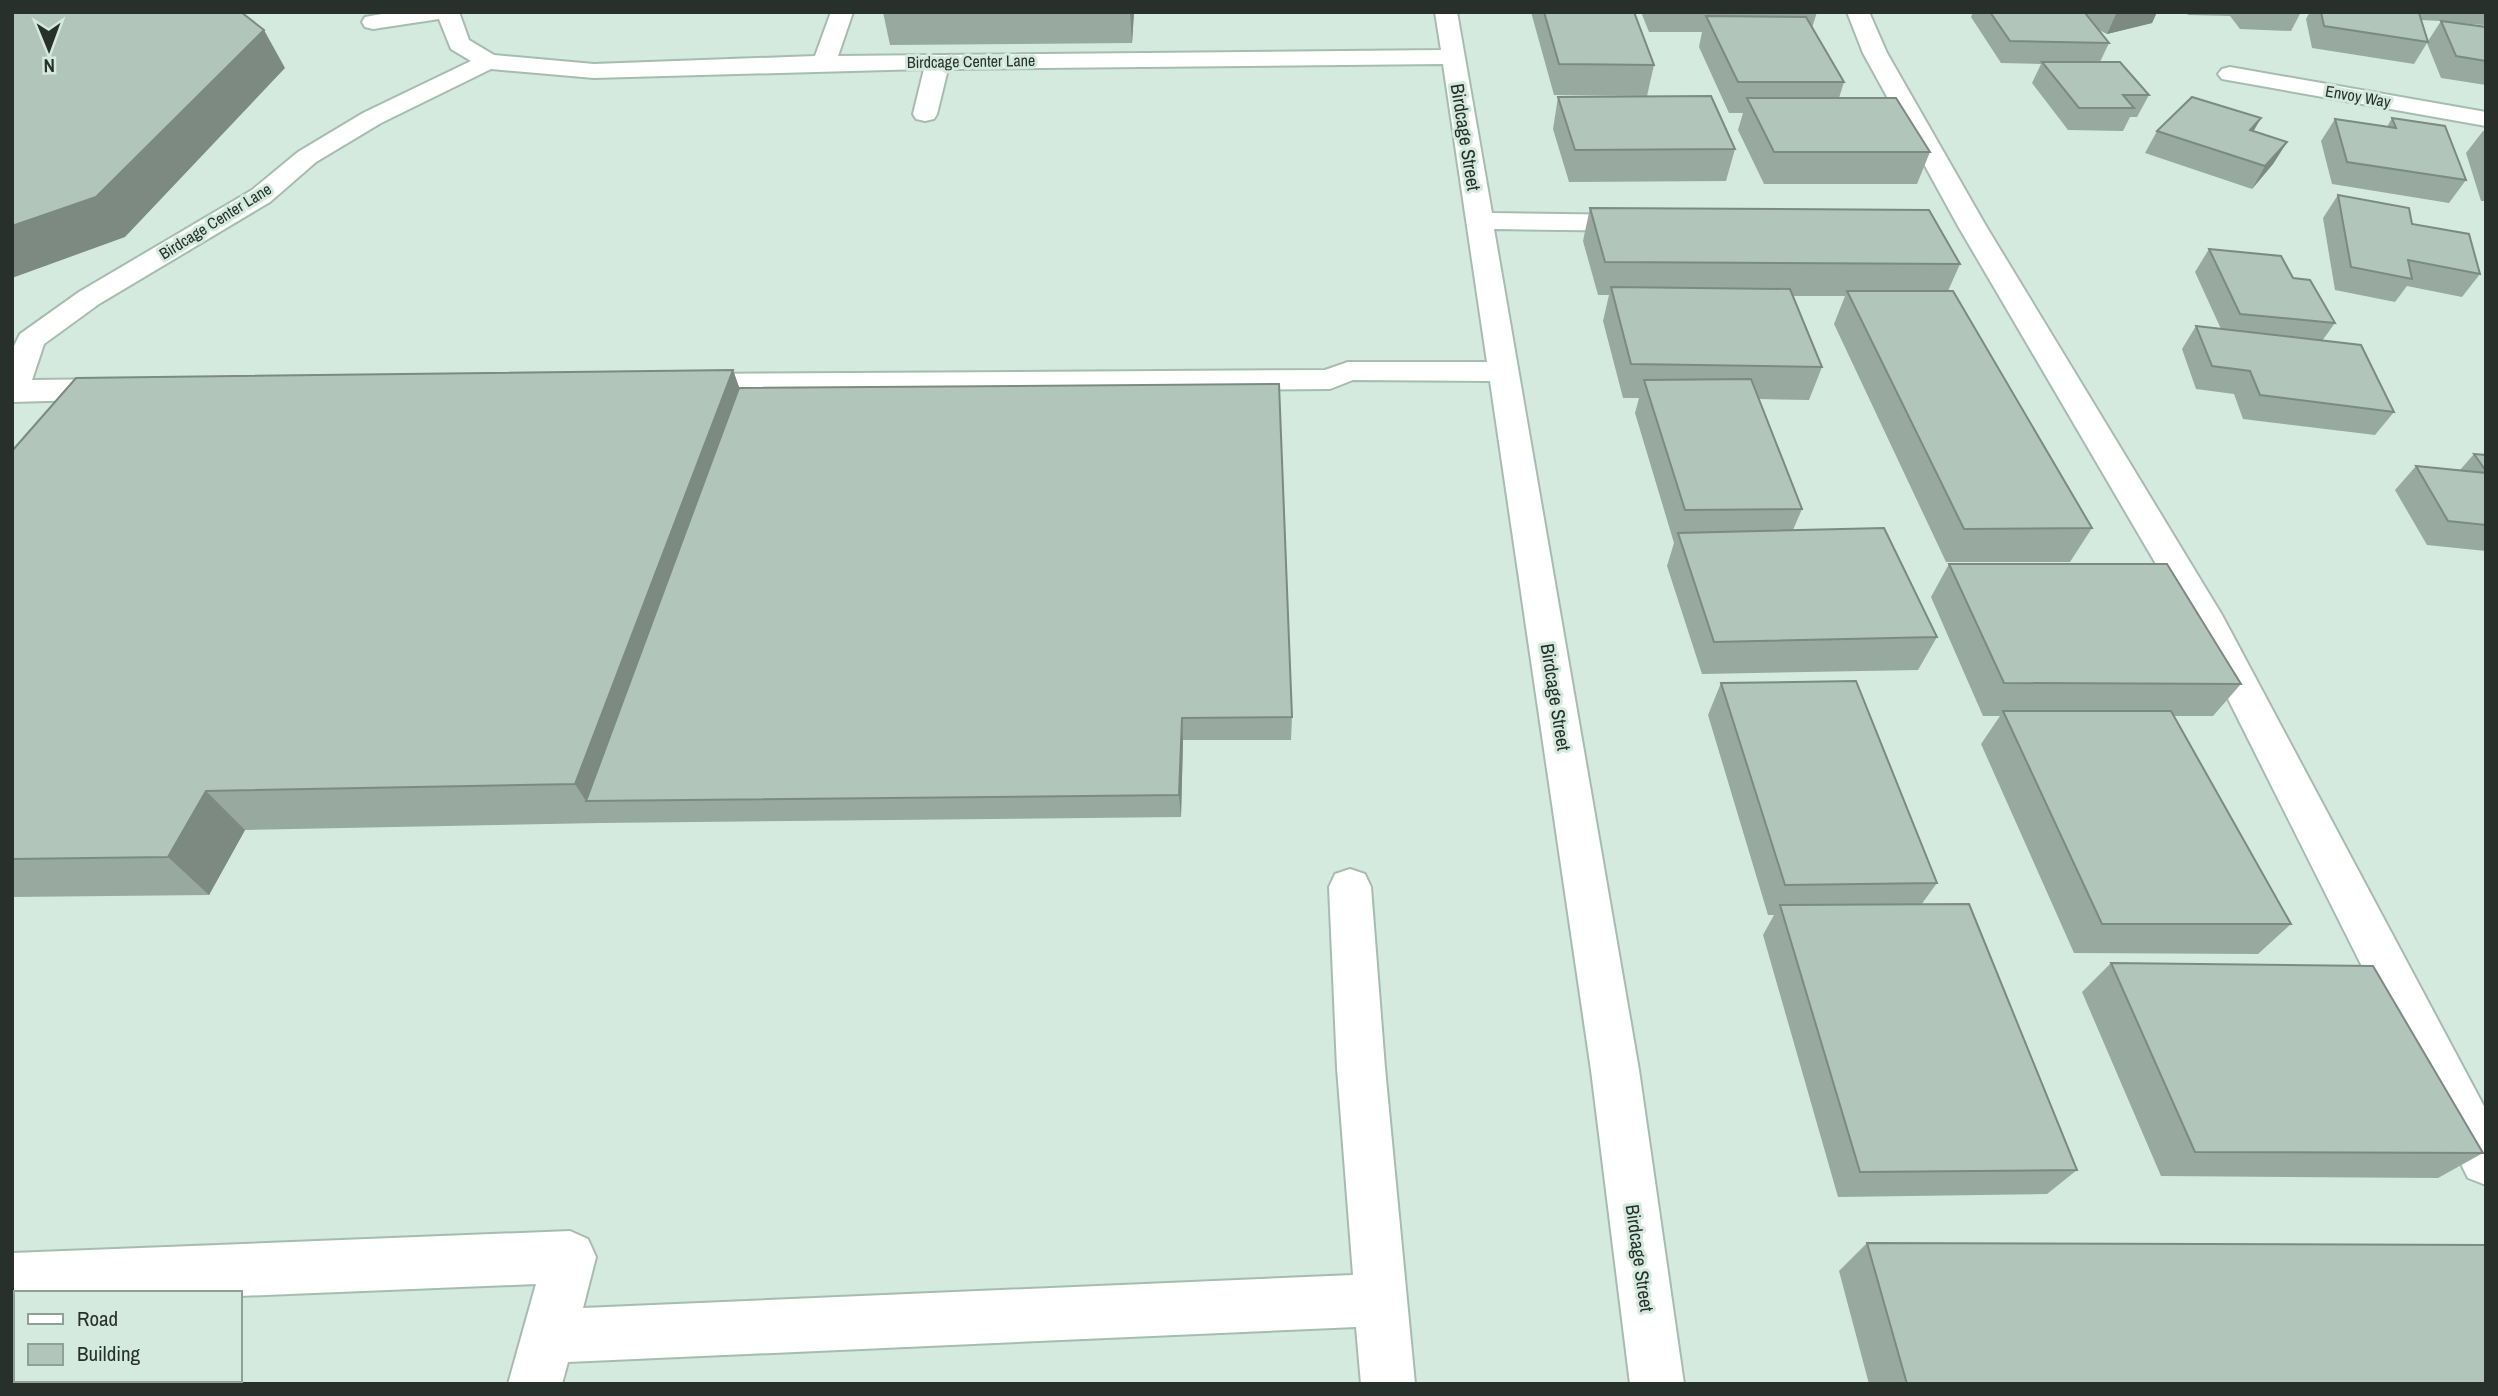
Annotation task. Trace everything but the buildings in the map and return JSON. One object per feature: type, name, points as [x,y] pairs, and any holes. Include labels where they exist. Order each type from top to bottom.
[{"type":"street","points":[[373,22],[439,12]]},
{"type":"street","name":"Birdcage Center Lane","points":[[448,12],[459,44],[488,62],[594,71],[824,63],[1453,57]]},
{"type":"street","points":[[824,63],[842,12]]},
{"type":"street","name":"Birdcage Street","points":[[1446,12],[1615,1070],[1657,1384]]},
{"type":"street","points":[[1858,12],[1863,29],[1958,225],[2204,615],[2486,1161]]},
{"type":"street","name":"Birdcage Center Lane","points":[[14,384],[31,340],[89,298],[261,196],[307,157],[361,125],[488,62]]},
{"type":"street","points":[[926,114],[939,62]]},
{"type":"street","name":"Envoy Way","points":[[2230,74],[2486,119]]},
{"type":"street","points":[[1480,221],[1667,223]]},
{"type":"street","points":[[662,384],[1330,379],[1348,371],[1505,372]]},
{"type":"street","points":[[14,384],[145,389]]},
{"type":"street","points":[[1350,887],[1388,1384]]},
{"type":"street","points":[[12,1279],[570,1257],[541,1360],[1381,1300]]}]
